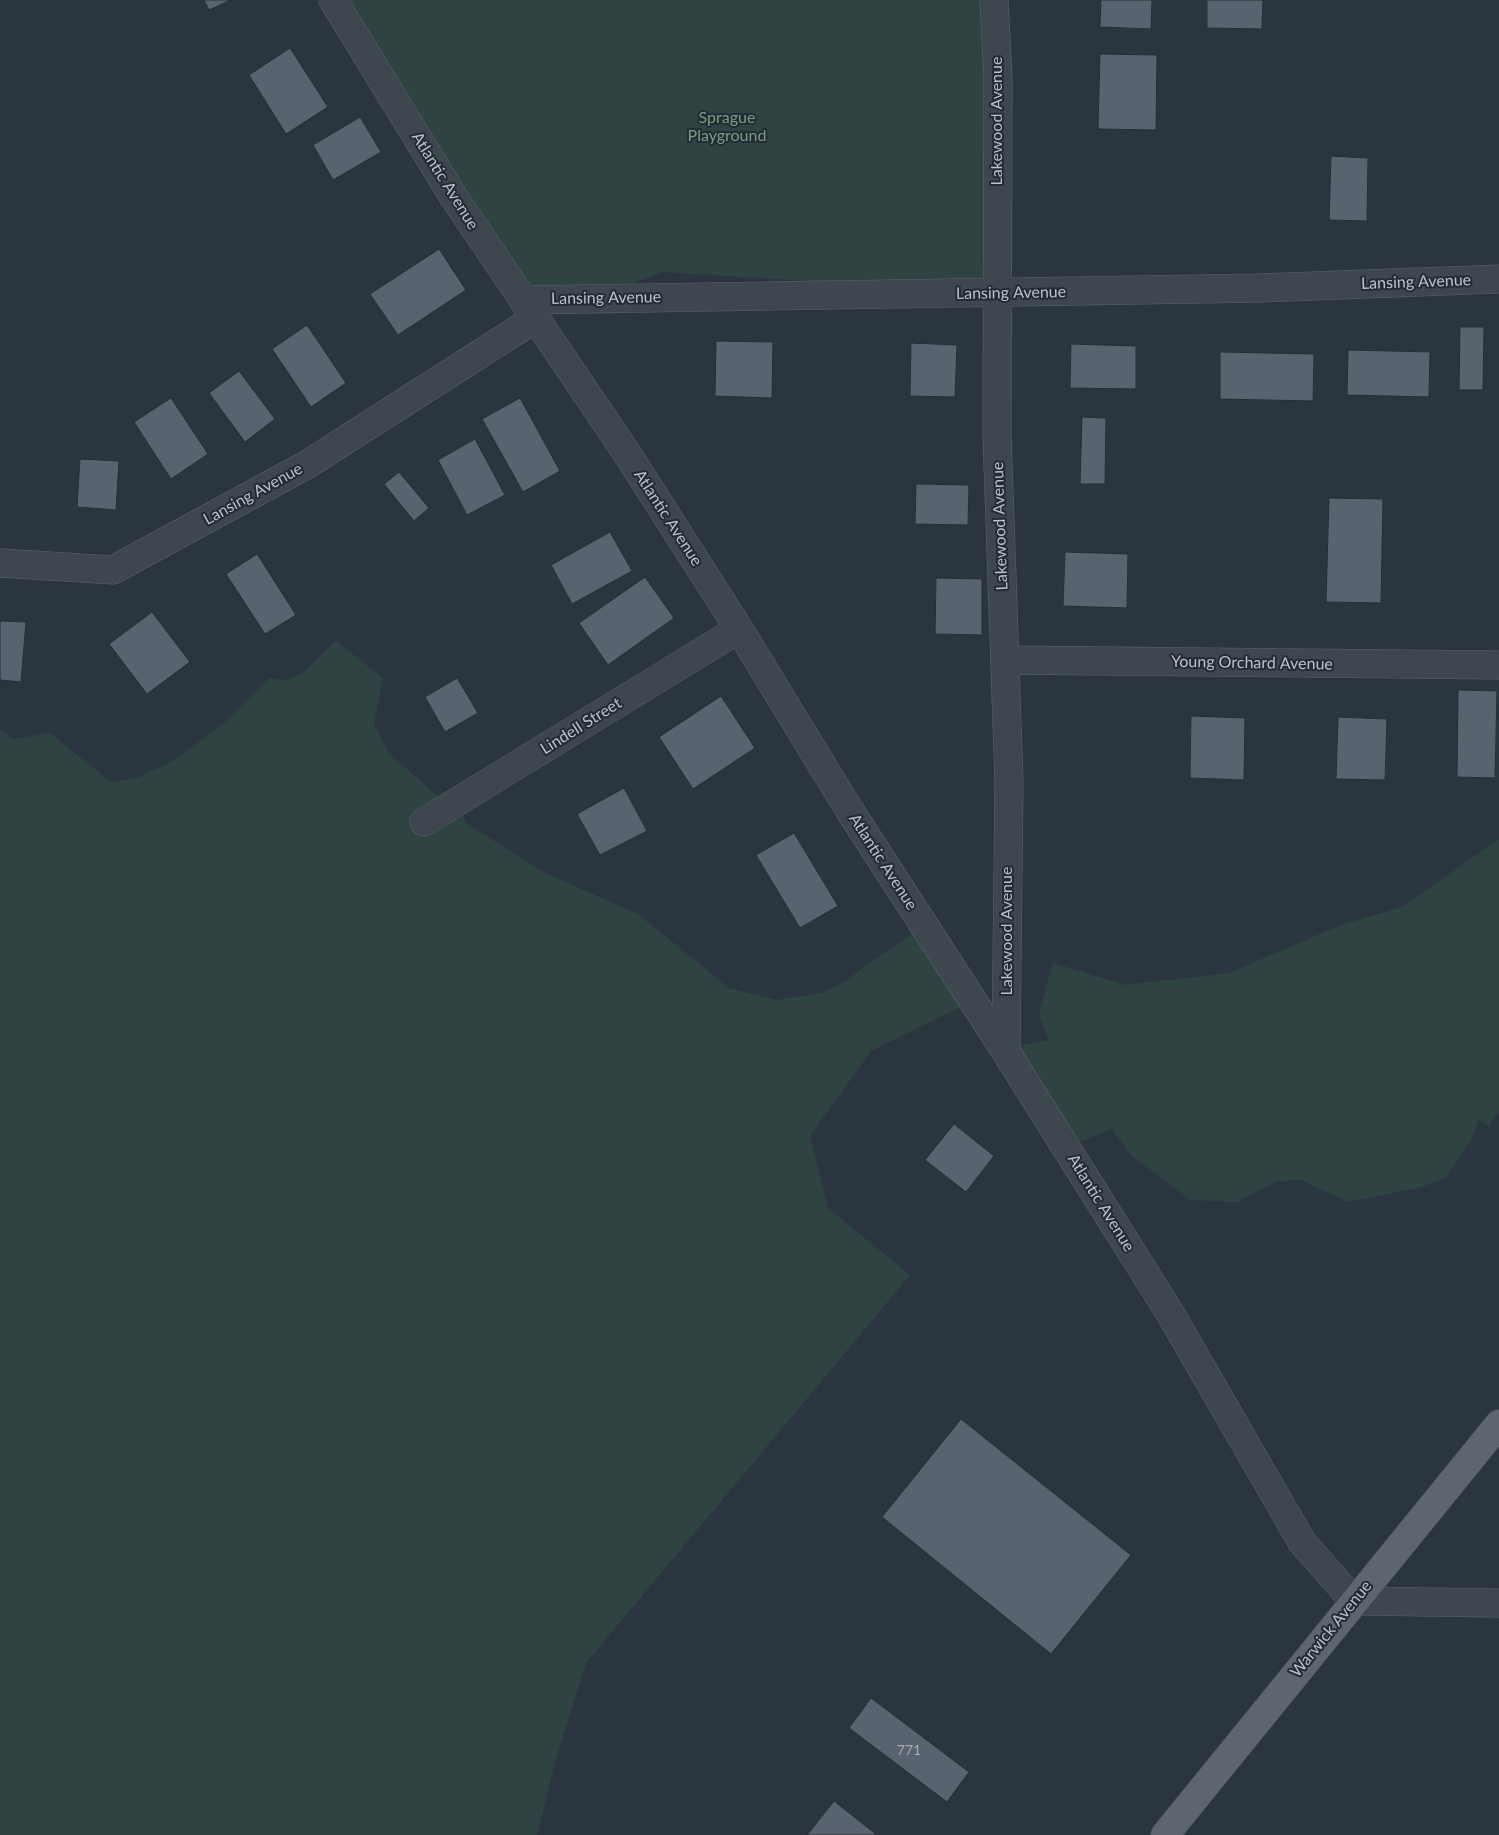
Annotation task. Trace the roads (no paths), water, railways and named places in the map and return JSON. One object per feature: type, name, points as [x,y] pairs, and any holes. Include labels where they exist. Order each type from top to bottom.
[{"type":"main road","name":"Warwick Avenue","points":[[1165,1835],[1499,1424]]},
{"type":"street","name":"Atlantic Avenue","points":[[332,0],[453,196],[626,452],[739,629],[850,811],[1006,1052],[1170,1313],[1302,1542],[1354,1601]]},
{"type":"street","name":"Lakewood Avenue","points":[[994,0],[998,77],[997,434],[1009,781],[1006,1052]]},
{"type":"street","name":"Lansing Avenue","points":[[0,563],[113,570],[308,464],[530,309],[997,293],[1261,288],[1499,279]]},
{"type":"street","name":"Lindell Street","points":[[424,822],[739,629]]},
{"type":"street","name":"Young Orchard Avenue","points":[[1005,660],[1499,665]]},
{"type":"street","points":[[1354,1601],[1499,1603]]},
{"type":"park label","name":"Sprague Playground","points":[[727,127]]}]
